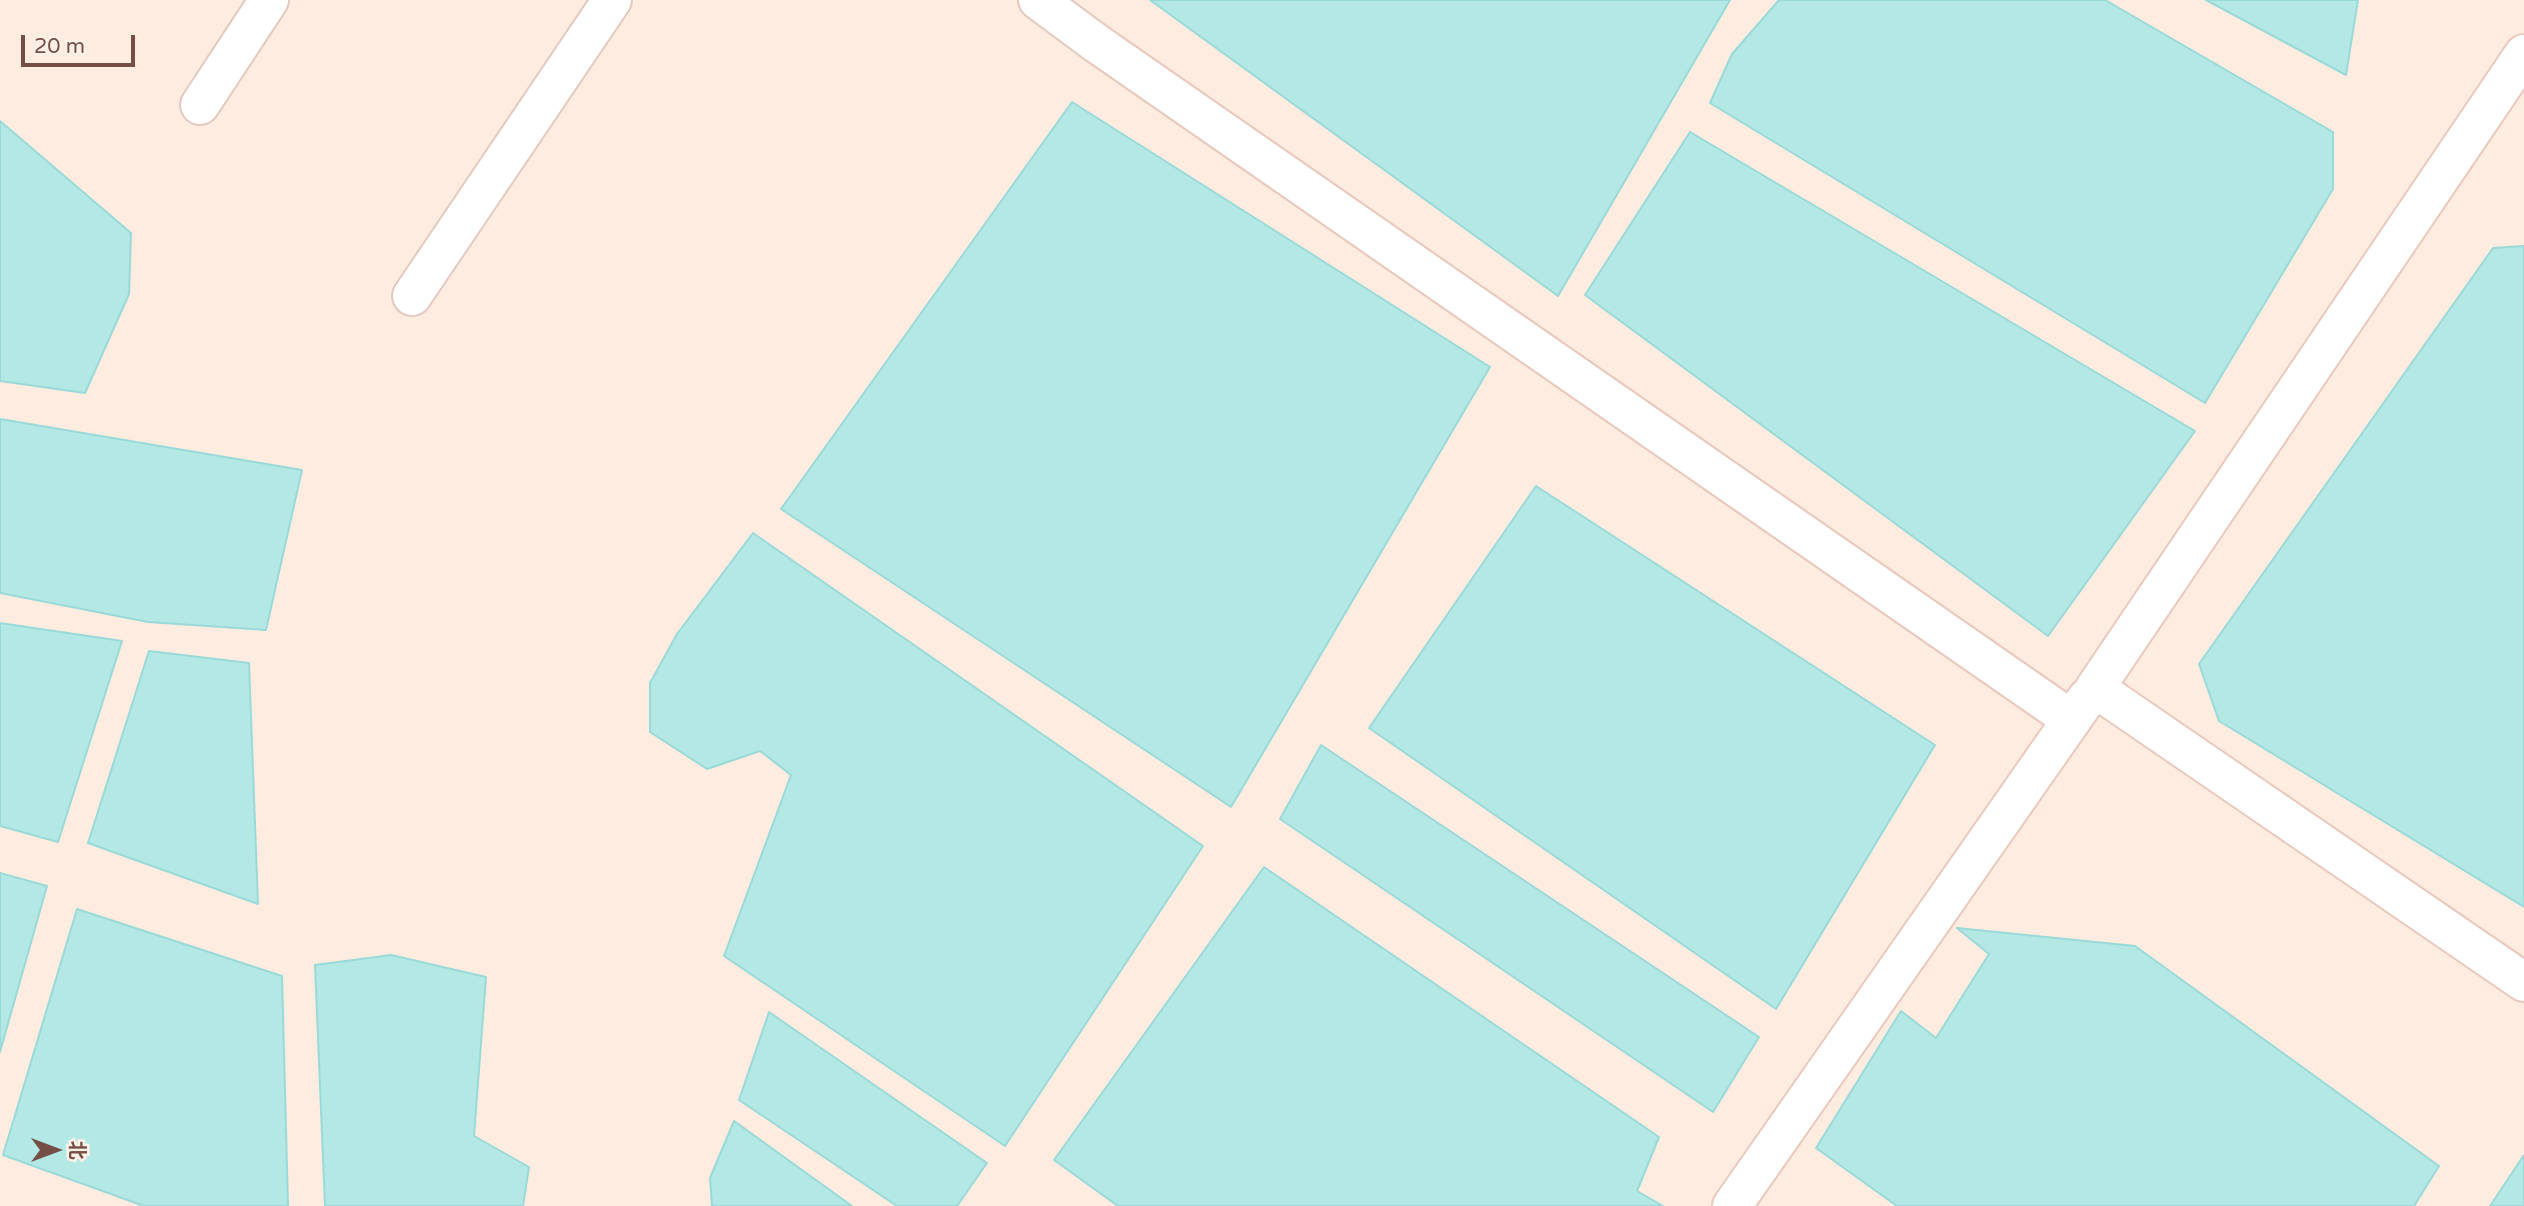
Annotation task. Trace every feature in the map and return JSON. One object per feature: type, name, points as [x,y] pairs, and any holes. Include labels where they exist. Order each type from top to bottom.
[{"type":"street","points":[[200,105],[269,0]]},
{"type":"street","points":[[412,296],[612,0]]},
{"type":"street","points":[[1038,0],[1096,43],[2072,720]]},
{"type":"street","points":[[1732,1206],[2095,688],[2524,54]]},
{"type":"street","points":[[2095,688],[2524,982]]},
{"type":"water","points":[[1150,0],[1730,0],[1558,296]]},
{"type":"water","points":[[1779,0],[2105,0],[2333,132],[2333,189],[2205,403],[1710,103],[1732,54]]},
{"type":"water","points":[[2206,0],[2358,0],[2346,75]]},
{"type":"water","points":[[1072,102],[1490,367],[1231,807],[781,509]]},
{"type":"water","points":[[0,121],[131,233],[129,294],[85,393],[0,381]]},
{"type":"water","points":[[1690,132],[2195,431],[2048,636],[1585,295]]},
{"type":"water","points":[[2524,246],[2524,907],[2219,721],[2199,664],[2493,248]]},
{"type":"water","points":[[0,419],[302,470],[266,630],[148,622],[0,593]]},
{"type":"water","points":[[1536,486],[1935,745],[1776,1009],[1369,728]]},
{"type":"water","points":[[753,533],[1203,846],[1005,1146],[724,956],[791,775],[760,751],[707,769],[650,732],[650,683],[677,634]]},
{"type":"water","points":[[0,623],[122,641],[58,842],[0,826]]},
{"type":"water","points":[[149,651],[249,663],[258,904],[88,843]]},
{"type":"water","points":[[1321,745],[1759,1037],[1713,1112],[1280,819]]},
{"type":"water","points":[[1264,867],[1659,1137],[1637,1191],[1663,1206],[1118,1206],[1054,1160]]},
{"type":"water","points":[[0,873],[47,886],[0,1052]]},
{"type":"water","points":[[77,909],[282,976],[288,1206],[144,1206],[3,1155]]},
{"type":"water","points":[[1957,928],[2135,946],[2439,1166],[2414,1206],[1897,1206],[1816,1148],[1901,1011],[1936,1038],[1989,954]]},
{"type":"water","points":[[391,955],[486,977],[474,1136],[529,1167],[523,1206],[325,1206],[315,965]]},
{"type":"water","points":[[769,1012],[987,1163],[957,1206],[897,1206],[739,1100]]},
{"type":"water","points":[[734,1121],[852,1206],[712,1206],[710,1178]]},
{"type":"water","points":[[2524,1155],[2524,1206],[2490,1206]]}]
